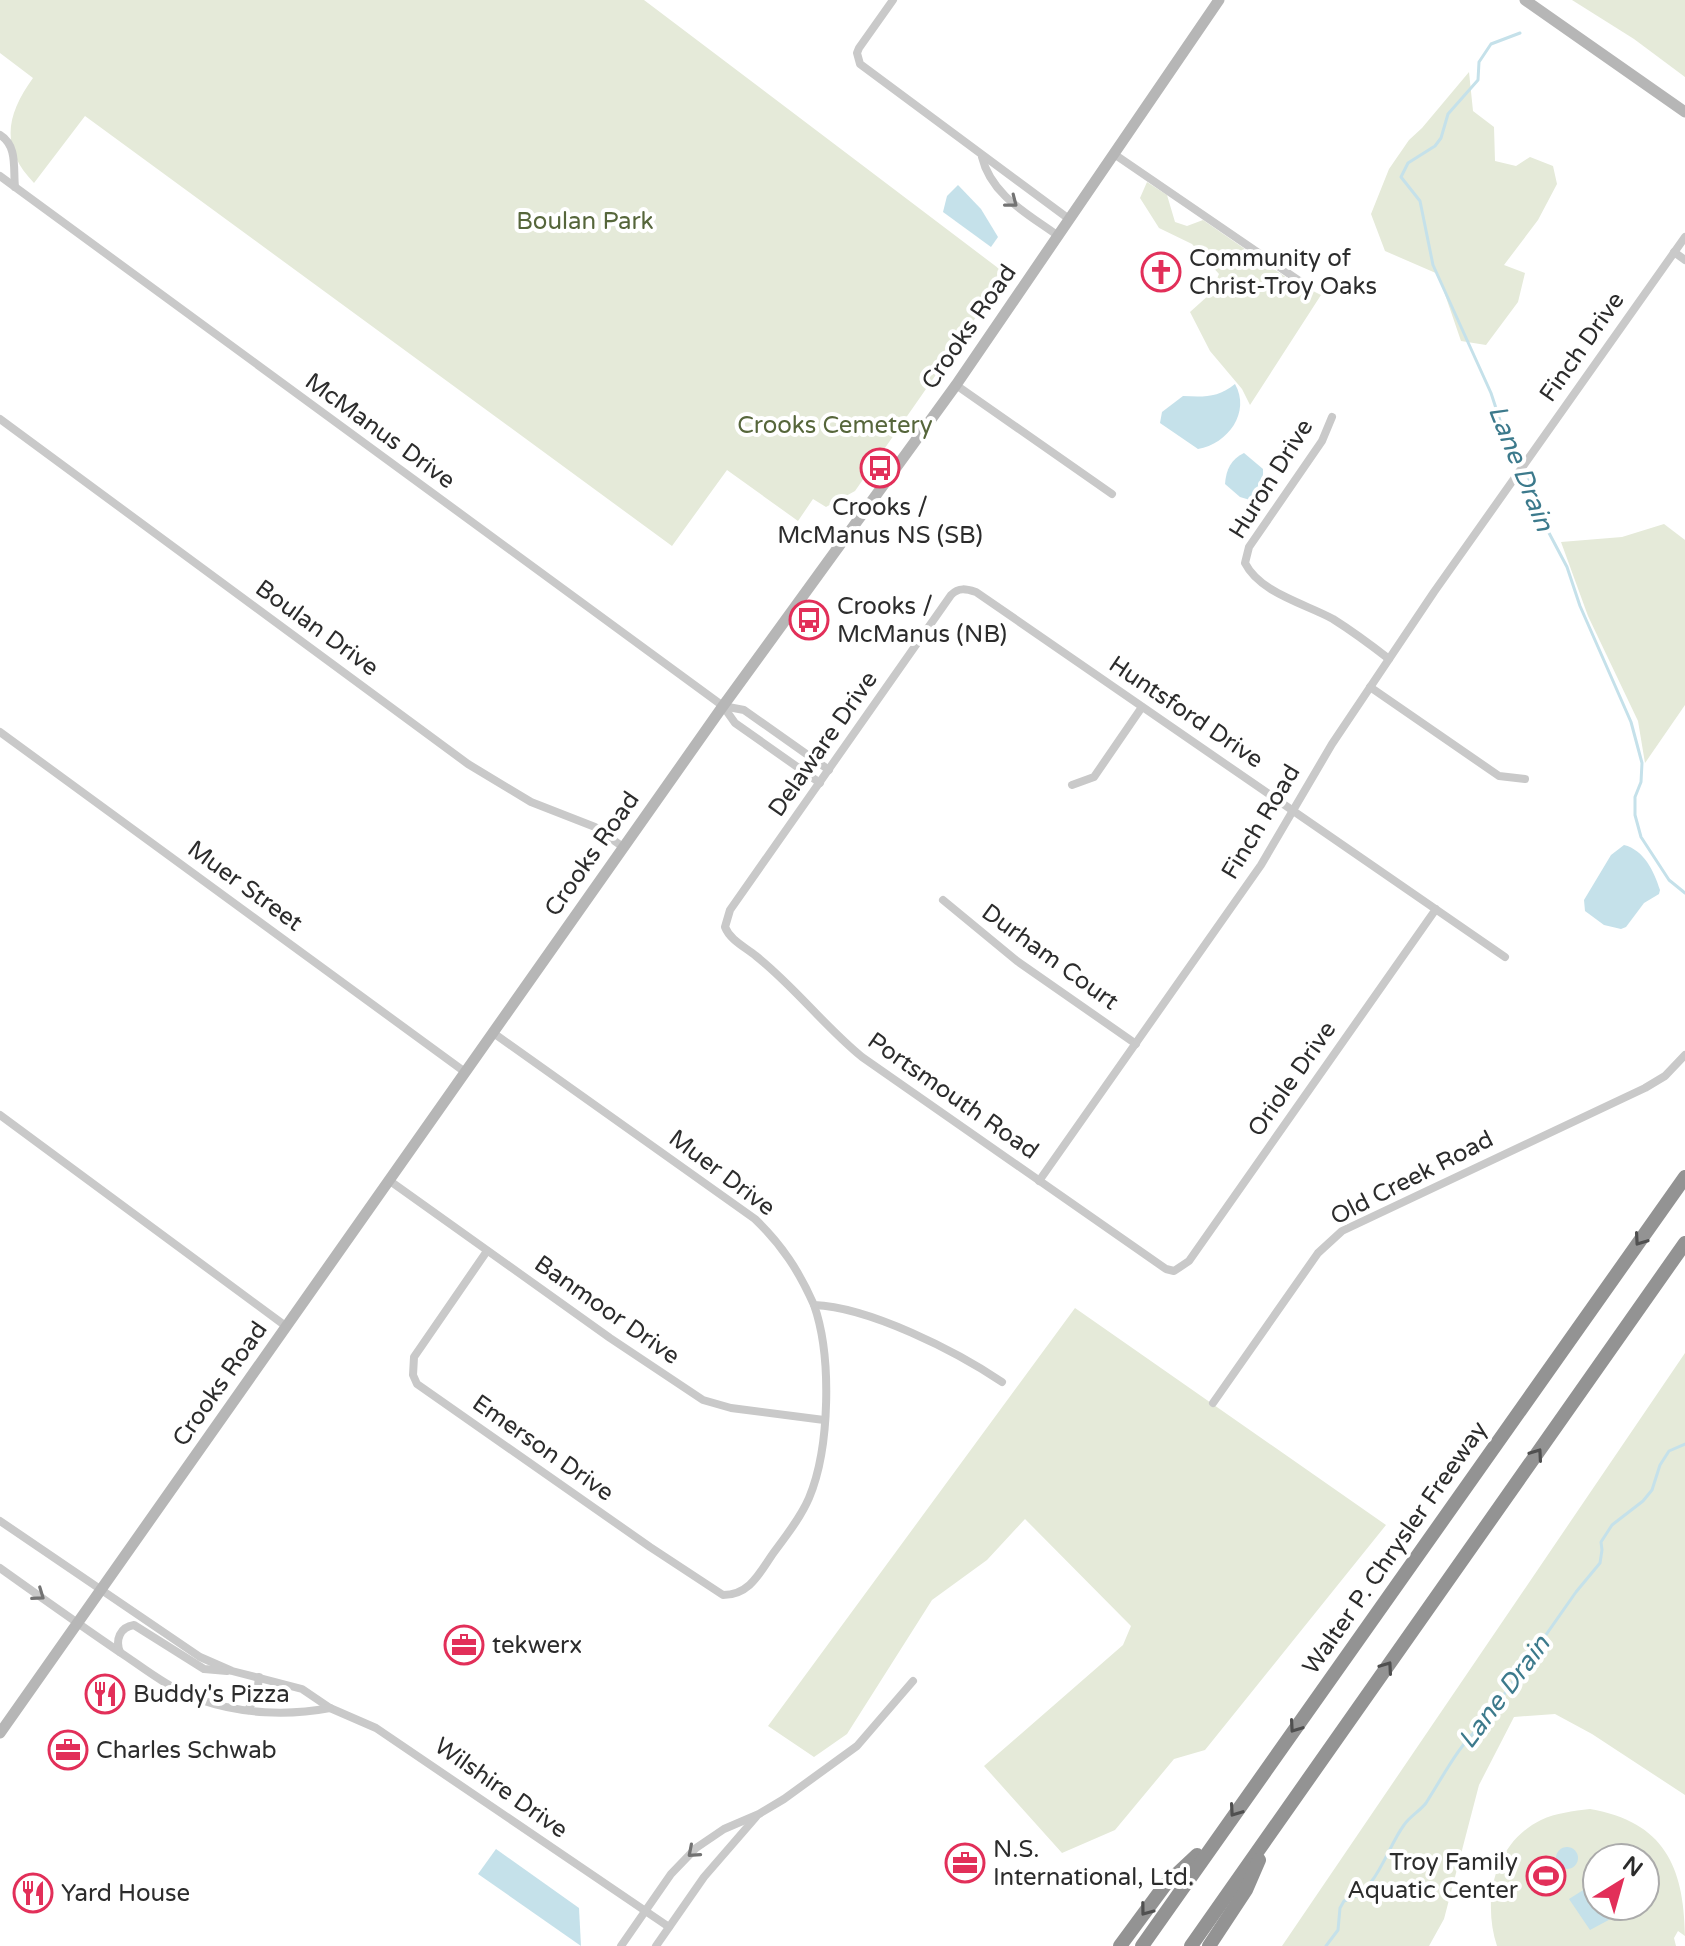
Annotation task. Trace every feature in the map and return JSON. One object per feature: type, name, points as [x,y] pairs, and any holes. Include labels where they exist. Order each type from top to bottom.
[{"type":"highway","name":"Walter P. Chrysler Freeway","points":[[1142,1946],[1685,1177]]},
{"type":"highway","points":[[1191,1946],[1685,1243]]},
{"type":"highway","points":[[1209,1946],[1246,1890],[1272,1831]]},
{"type":"highway","points":[[1120,1946],[1165,1885],[1215,1839]]},
{"type":"main road","name":"Crooks Road","points":[[0,1733],[623,847],[956,385],[1219,0]]},
{"type":"main road","points":[[1525,0],[1685,112]]},
{"type":"street","points":[[893,0],[859,48],[860,64],[1069,219]]},
{"type":"street","points":[[0,135],[9,141],[12,148],[15,187]]},
{"type":"street","points":[[1114,154],[1304,284]]},
{"type":"street","points":[[982,157],[986,173],[997,189],[1057,235]]},
{"type":"street","name":"McManus Drive","points":[[0,176],[723,706]]},
{"type":"street","name":"Finch Drive","points":[[1512,481],[1685,238]]},
{"type":"street","points":[[1674,252],[1685,260]]},
{"type":"street","points":[[956,385],[1112,494]]},
{"type":"street","name":"Huron Drive","points":[[1332,417],[1322,441],[1249,547],[1245,563],[1255,576],[1293,602],[1333,620],[1389,659]]},
{"type":"street","name":"Boulan Drive","points":[[0,419],[468,764],[531,802],[595,827],[623,847]]},
{"type":"street","name":"Finch Road","points":[[1039,1181],[1261,865],[1370,687],[1512,481]]},
{"type":"street","name":"Huntsford Drive","points":[[961,589],[976,592],[1505,957]]},
{"type":"street","name":"Delaware Drive","points":[[725,927],[730,910],[951,595],[961,589]]},
{"type":"street","points":[[1370,687],[1499,776],[1525,779]]},
{"type":"street","points":[[723,706],[744,710],[829,770]]},
{"type":"street","points":[[723,706],[735,723],[820,783]]},
{"type":"street","points":[[1072,785],[1094,777],[1142,707]]},
{"type":"street","name":"Muer Street","points":[[0,732],[465,1072]]},
{"type":"street","name":"Durham Court","points":[[943,900],[1024,966],[1136,1044]]},
{"type":"street","name":"Oriole Drive","points":[[1178,1270],[1189,1261],[1436,909]]},
{"type":"street","name":"Portsmouth Road","points":[[725,927],[731,938],[784,981],[862,1057],[1166,1269],[1178,1270]]},
{"type":"street","name":"Muer Drive","points":[[492,1032],[755,1219],[786,1252],[801,1277],[819,1319],[826,1369],[824,1420],[818,1468],[808,1500],[771,1557]]},
{"type":"street","name":"Old Creek Road","points":[[1213,1403],[1318,1253],[1342,1231],[1645,1088],[1665,1076],[1685,1055]]},
{"type":"street","points":[[0,1115],[287,1327]]},
{"type":"street","name":"Banmoor Drive","points":[[390,1181],[703,1400],[731,1408],[824,1420]]},
{"type":"street","name":"Emerson Drive","points":[[487,1251],[414,1357],[413,1375],[417,1384],[716,1592],[730,1595],[743,1592],[771,1557]]},
{"type":"street","points":[[814,1305],[840,1308],[899,1329],[951,1352],[1002,1382]]},
{"type":"street","name":"Wilshire Drive","points":[[0,1523],[189,1651],[232,1671],[302,1689],[330,1708],[357,1718],[393,1738],[669,1927]]},
{"type":"street","points":[[0,1568],[121,1653],[190,1696],[248,1710],[301,1714],[330,1708]]},
{"type":"street","points":[[121,1653],[117,1644],[120,1635],[127,1627],[134,1625],[204,1669],[232,1671]]},
{"type":"street","points":[[248,1710],[257,1694],[259,1677]]},
{"type":"street","points":[[621,1946],[671,1874],[696,1848],[724,1829],[784,1799],[857,1746],[913,1681]]},
{"type":"street","points":[[656,1946],[704,1877],[759,1814]]},
{"type":"green space","name":"Boulan Park","points":[[0,0],[644,0],[1006,274],[855,491],[826,507],[813,499],[798,521],[727,470],[672,546],[85,116],[34,183],[16,157],[11,131],[17,105],[33,78],[0,53]]},
{"type":"green space","points":[[1572,0],[1685,0],[1685,77],[1634,39]]},
{"type":"green space","points":[[1469,72],[1473,111],[1494,127],[1495,161],[1516,166],[1530,157],[1553,166],[1557,184],[1538,220],[1504,265],[1525,273],[1518,302],[1486,345],[1461,341],[1438,274],[1385,251],[1371,214],[1389,169],[1409,140]]},
{"type":"green space","points":[[1147,182],[1167,195],[1175,222],[1187,226],[1203,220],[1287,278],[1321,295],[1250,405],[1242,389],[1210,351],[1190,312],[1210,294],[1219,274],[1192,244],[1159,228],[1140,198]]},
{"type":"green space","points":[[1664,524],[1685,540],[1685,705],[1645,763],[1638,721],[1588,616],[1561,542],[1622,537]]},
{"type":"green space","points":[[1075,1308],[1386,1525],[1205,1750],[1174,1759],[1115,1830],[1062,1853],[984,1766],[1123,1645],[1131,1626],[1025,1519],[987,1560],[932,1600],[847,1734],[814,1757],[768,1726]]},
{"type":"green space","points":[[1685,1353],[1685,1795],[1592,1734],[1555,1714],[1514,1717],[1479,1785],[1444,1919],[1429,1946],[1282,1946]]},
{"type":"green space","name":"Troy Family Aquatic Center","points":[[1590,1809],[1615,1815],[1636,1824],[1657,1842],[1581,1842],[1581,1922],[1661,1922],[1661,1846],[1674,1868],[1684,1911],[1685,1936],[1678,1931],[1674,1938],[1676,1946],[1497,1946],[1491,1910],[1492,1892],[1502,1858],[1525,1830],[1559,1814]]},
{"type":"water","points":[[958,185],[981,209],[998,237],[991,247],[943,212],[947,196]]},
{"type":"water","points":[[1235,384],[1240,405],[1238,416],[1219,441],[1198,449],[1160,423],[1162,412],[1183,396],[1216,394]]},
{"type":"water","points":[[1244,453],[1263,469],[1260,486],[1250,500],[1240,497],[1225,484],[1230,466]]},
{"type":"water","points":[[1624,845],[1643,856],[1660,890],[1621,929],[1604,925],[1585,911],[1584,900],[1611,855]]},
{"type":"water","points":[[1567,1847],[1575,1850],[1578,1858],[1575,1866],[1567,1869],[1559,1866],[1556,1858],[1559,1850]]},
{"type":"water","points":[[496,1849],[579,1908],[581,1946],[478,1874]]},
{"type":"water","points":[[1581,1891],[1581,1917],[1569,1899]]},
{"type":"water","points":[[1585,1922],[1605,1922],[1590,1930]]},
{"type":"waterway","name":"Lane Drain","points":[[1520,33],[1491,44],[1479,62],[1478,80],[1448,114],[1441,138],[1435,146],[1408,163],[1401,177],[1420,201],[1433,265],[1491,393],[1510,451],[1535,488],[1539,514],[1567,567],[1580,606],[1631,722],[1642,763],[1641,782],[1635,797],[1635,815],[1641,837],[1669,880],[1685,893]]},
{"type":"waterway","name":"Lane Drain","points":[[1326,1946],[1338,1930],[1340,1908],[1344,1901],[1365,1889],[1373,1880],[1404,1825],[1426,1803],[1459,1750],[1484,1723],[1576,1592],[1600,1563],[1601,1542],[1612,1525],[1652,1490],[1660,1465],[1669,1451],[1685,1444]]},
{"type":"place","name":"Community of Christ-Troy Oaks","points":[[1161,272]]},
{"type":"place","name":"Crooks / McManus NS (SB)","points":[[880,468]]},
{"type":"place","name":"Crooks / McManus (NB)","points":[[809,620]]},
{"type":"place","name":"tekwerx","points":[[464,1645]]},
{"type":"place","name":"Buddy's Pizza","points":[[105,1694]]},
{"type":"place","name":"Charles Schwab","points":[[68,1750]]},
{"type":"place","name":"N.S. International, Ltd.","points":[[965,1863]]},
{"type":"place","name":"Troy Family Aquatic Center","points":[[1546,1876]]},
{"type":"place","name":"Yard House","points":[[33,1893]]},
{"type":"park label","name":"Crooks Cemetery","points":[[835,425]]}]
